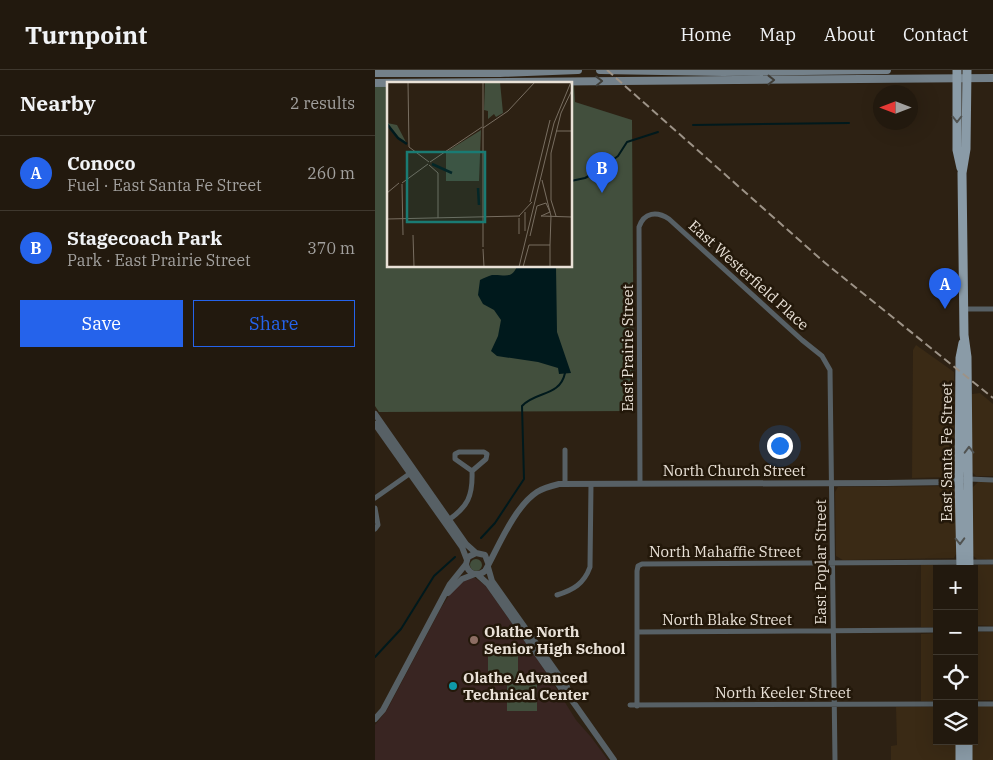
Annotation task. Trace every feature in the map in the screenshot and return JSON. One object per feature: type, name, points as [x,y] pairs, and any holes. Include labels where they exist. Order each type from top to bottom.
[{"type":"main road","points":[[375,73],[500,73],[578,70]]},
{"type":"main road","points":[[600,70],[723,74],[967,74],[993,78]]},
{"type":"main road","points":[[540,82],[723,74],[887,70]]},
{"type":"main road","name":"East Santa Fe Street","points":[[957,74],[957,150],[962,173]]},
{"type":"main road","name":"East Santa Fe Street","points":[[965,565],[969,479],[967,357],[963,309],[962,173],[966,149],[967,74]]},
{"type":"main road","name":"East Santa Fe Street","points":[[964,335],[960,358],[959,480],[965,565]]},
{"type":"main road","points":[[960,745],[960,760]]},
{"type":"main road","points":[[968,760],[969,745]]},
{"type":"street","name":"East Westerfield Place","points":[[647,215],[661,214],[669,220],[822,356],[828,365]]},
{"type":"street","name":"East Prairie Street","points":[[640,483],[639,227],[641,221],[647,215]]},
{"type":"street","points":[[963,309],[993,309]]},
{"type":"street","name":"East Poplar Street","points":[[828,365],[831,376],[835,760]]},
{"type":"street","points":[[375,414],[412,472]]},
{"type":"street","points":[[375,424],[466,544],[485,556],[492,581],[567,687],[571,699]]},
{"type":"street","points":[[565,450],[565,484]]},
{"type":"street","points":[[447,521],[461,511],[469,499],[472,488],[472,471],[486,459],[487,454],[484,452],[459,452],[455,454],[455,458],[472,471]]},
{"type":"street","points":[[375,498],[412,472]]},
{"type":"street","name":"North Church Street","points":[[488,565],[521,508],[532,496],[548,486],[565,484],[993,480]]},
{"type":"street","points":[[557,595],[569,592],[577,586],[587,576],[591,567],[591,484]]},
{"type":"street","points":[[375,508],[377,525],[375,530]]},
{"type":"street","points":[[447,521],[462,547],[470,572],[477,574],[488,584],[614,760]]},
{"type":"street","name":"North Church Street","points":[[478,553],[492,548],[501,540]]},
{"type":"street","points":[[375,719],[383,710],[450,584],[472,554],[478,553]]},
{"type":"street","name":"North Mahaffie Street","points":[[637,632],[638,566],[642,564],[832,562],[933,565]]},
{"type":"street","name":"North Mahaffie Street","points":[[972,565],[993,562]]},
{"type":"street","points":[[442,600],[462,580],[485,571],[488,565]]},
{"type":"street","points":[[978,629],[993,629]]},
{"type":"street","name":"North Blake Street","points":[[637,632],[933,630]]},
{"type":"street","points":[[637,632],[637,706]]},
{"type":"street","name":"North Keeler Street","points":[[630,706],[933,704]]},
{"type":"street","points":[[978,704],[993,704]]},
{"type":"shaded area","points":[[916,345],[954,372],[955,472],[952,477],[912,478],[913,350]]},
{"type":"shaded area","points":[[980,393],[993,404],[993,476],[976,476],[972,472],[972,394]]},
{"type":"shaded area","points":[[978,482],[993,482],[993,559],[977,559],[972,555],[972,488]]},
{"type":"shaded area","points":[[952,486],[956,491],[956,554],[954,558],[843,560],[836,556],[835,492],[838,487]]},
{"type":"shaded area","points":[[921,564],[951,565],[933,565],[933,627],[921,627]]},
{"type":"shaded area","points":[[978,565],[993,565],[993,626],[978,625]]},
{"type":"shaded area","name":"Olathe North Senior High School","points":[[475,578],[485,585],[546,672],[576,720],[608,760],[375,760],[375,725],[387,710],[441,608],[452,591],[465,580]]},
{"type":"shaded area","points":[[978,632],[993,632],[993,700],[978,700]]},
{"type":"shaded area","points":[[933,633],[933,701],[921,701],[921,634]]},
{"type":"shaded area","points":[[978,706],[993,706],[993,760],[971,760],[972,745],[978,745]]},
{"type":"shaded area","points":[[896,707],[933,707],[933,745],[956,745],[956,760],[891,760],[891,746],[897,745]]},
{"type":"green space","points":[[573,85],[575,102],[632,120],[634,411],[379,412],[375,406],[375,86],[387,86],[387,268],[573,268]]},
{"type":"green space","points":[[476,559],[482,565],[476,571],[470,565]]},
{"type":"green space","points":[[488,654],[518,654],[518,681],[488,681]]},
{"type":"green space","points":[[507,684],[537,684],[537,711],[507,711]]},
{"type":"water","points":[[516,268],[556,268],[557,332],[571,373],[559,374],[558,368],[538,362],[497,356],[491,351],[498,336],[501,320],[494,310],[483,304],[478,295],[480,280],[492,275],[510,275]]},
{"type":"waterway","points":[[693,125],[849,123]]},
{"type":"waterway","points":[[573,181],[585,178],[598,171],[618,156],[627,142],[658,132]]},
{"type":"waterway","points":[[481,538],[495,523],[524,479],[522,406],[527,401],[553,390],[562,381],[565,373]]},
{"type":"waterway","points":[[375,657],[401,629],[434,576],[455,557]]},
{"type":"railway","points":[[607,70],[824,262],[993,398]]},
{"type":"place","name":"Stagecoach Park","points":[[602,193]]},
{"type":"place","name":"Conoco","points":[[945,309]]},
{"type":"place","name":"Olathe North Senior High School","points":[[474,640]]},
{"type":"place","name":"Olathe Advanced Technical Center","points":[[453,686]]}]
